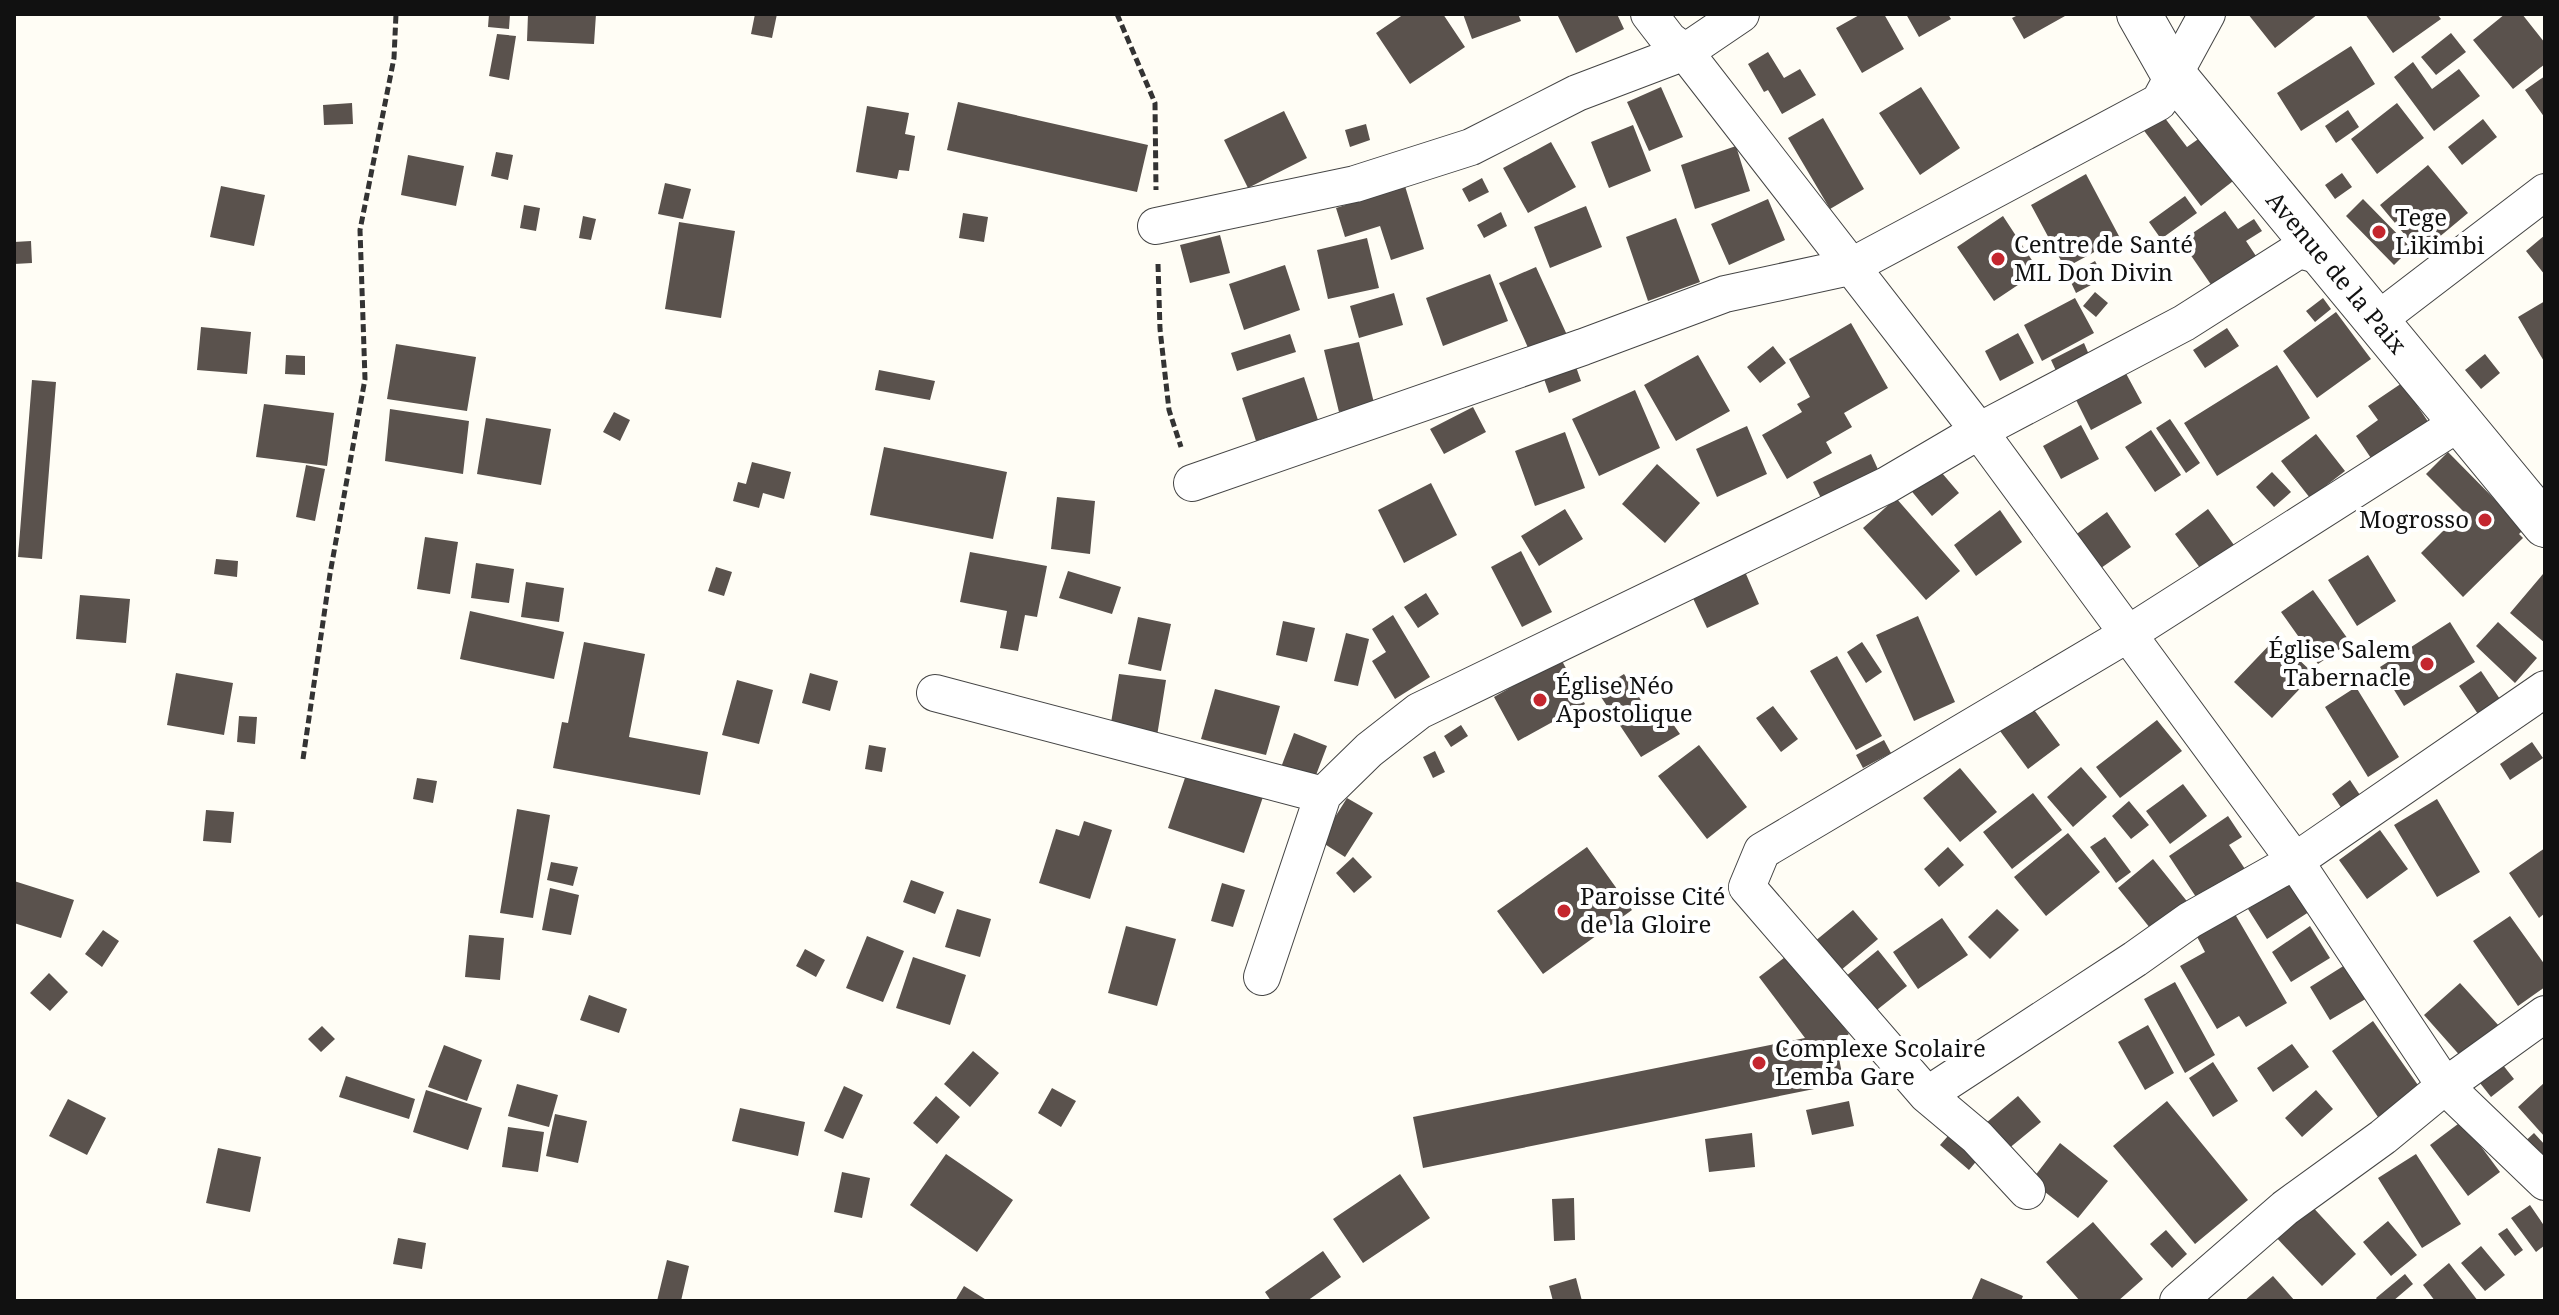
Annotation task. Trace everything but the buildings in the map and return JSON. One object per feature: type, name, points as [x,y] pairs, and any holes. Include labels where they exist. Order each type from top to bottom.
[{"type":"street","points":[[1649,14],[1669,40],[1685,52],[1979,431],[2295,861],[2445,1086],[2545,1182]]},
{"type":"street","points":[[1156,226],[1355,184],[1471,147],[1577,93],[1685,52],[1741,14]]},
{"type":"street","name":"Avenue de la Paix","points":[[2139,14],[2173,74],[2545,525]]},
{"type":"street","points":[[1192,483],[1583,347],[1725,294],[1850,267],[2159,102],[2207,14]]},
{"type":"street","points":[[2375,322],[2545,192]]},
{"type":"street","points":[[1262,977],[1323,795],[1369,750],[1419,711],[1887,485],[1979,431],[2184,323],[2299,250],[2322,256]]},
{"type":"street","points":[[2027,1191],[1977,1137],[1927,1095],[1747,887],[1762,851],[2128,634],[2462,421]]},
{"type":"street","points":[[1927,1095],[2190,920],[2295,861],[2545,689]]},
{"type":"street","points":[[935,693],[1323,795]]},
{"type":"street","points":[[2178,1301],[2285,1208],[2545,1014]]},
{"type":"path","points":[[303,759],[330,574],[365,379],[360,230],[394,58],[396,14]]},
{"type":"place","name":"Tege Likimbi","points":[[2379,232]]},
{"type":"place","name":"Centre de Santé ML Don Divin","points":[[1998,259]]},
{"type":"place","name":"Mogrosso","points":[[2485,520]]},
{"type":"place","name":"Église Salem Tabernacle","points":[[2427,664]]},
{"type":"place","name":"Église Néo Apostolique","points":[[1540,700]]},
{"type":"place","name":"Paroisse Cité de la Gloire","points":[[1564,911]]},
{"type":"place","name":"Complexe Scolaire Lemba Gare","points":[[1759,1063]]}]
